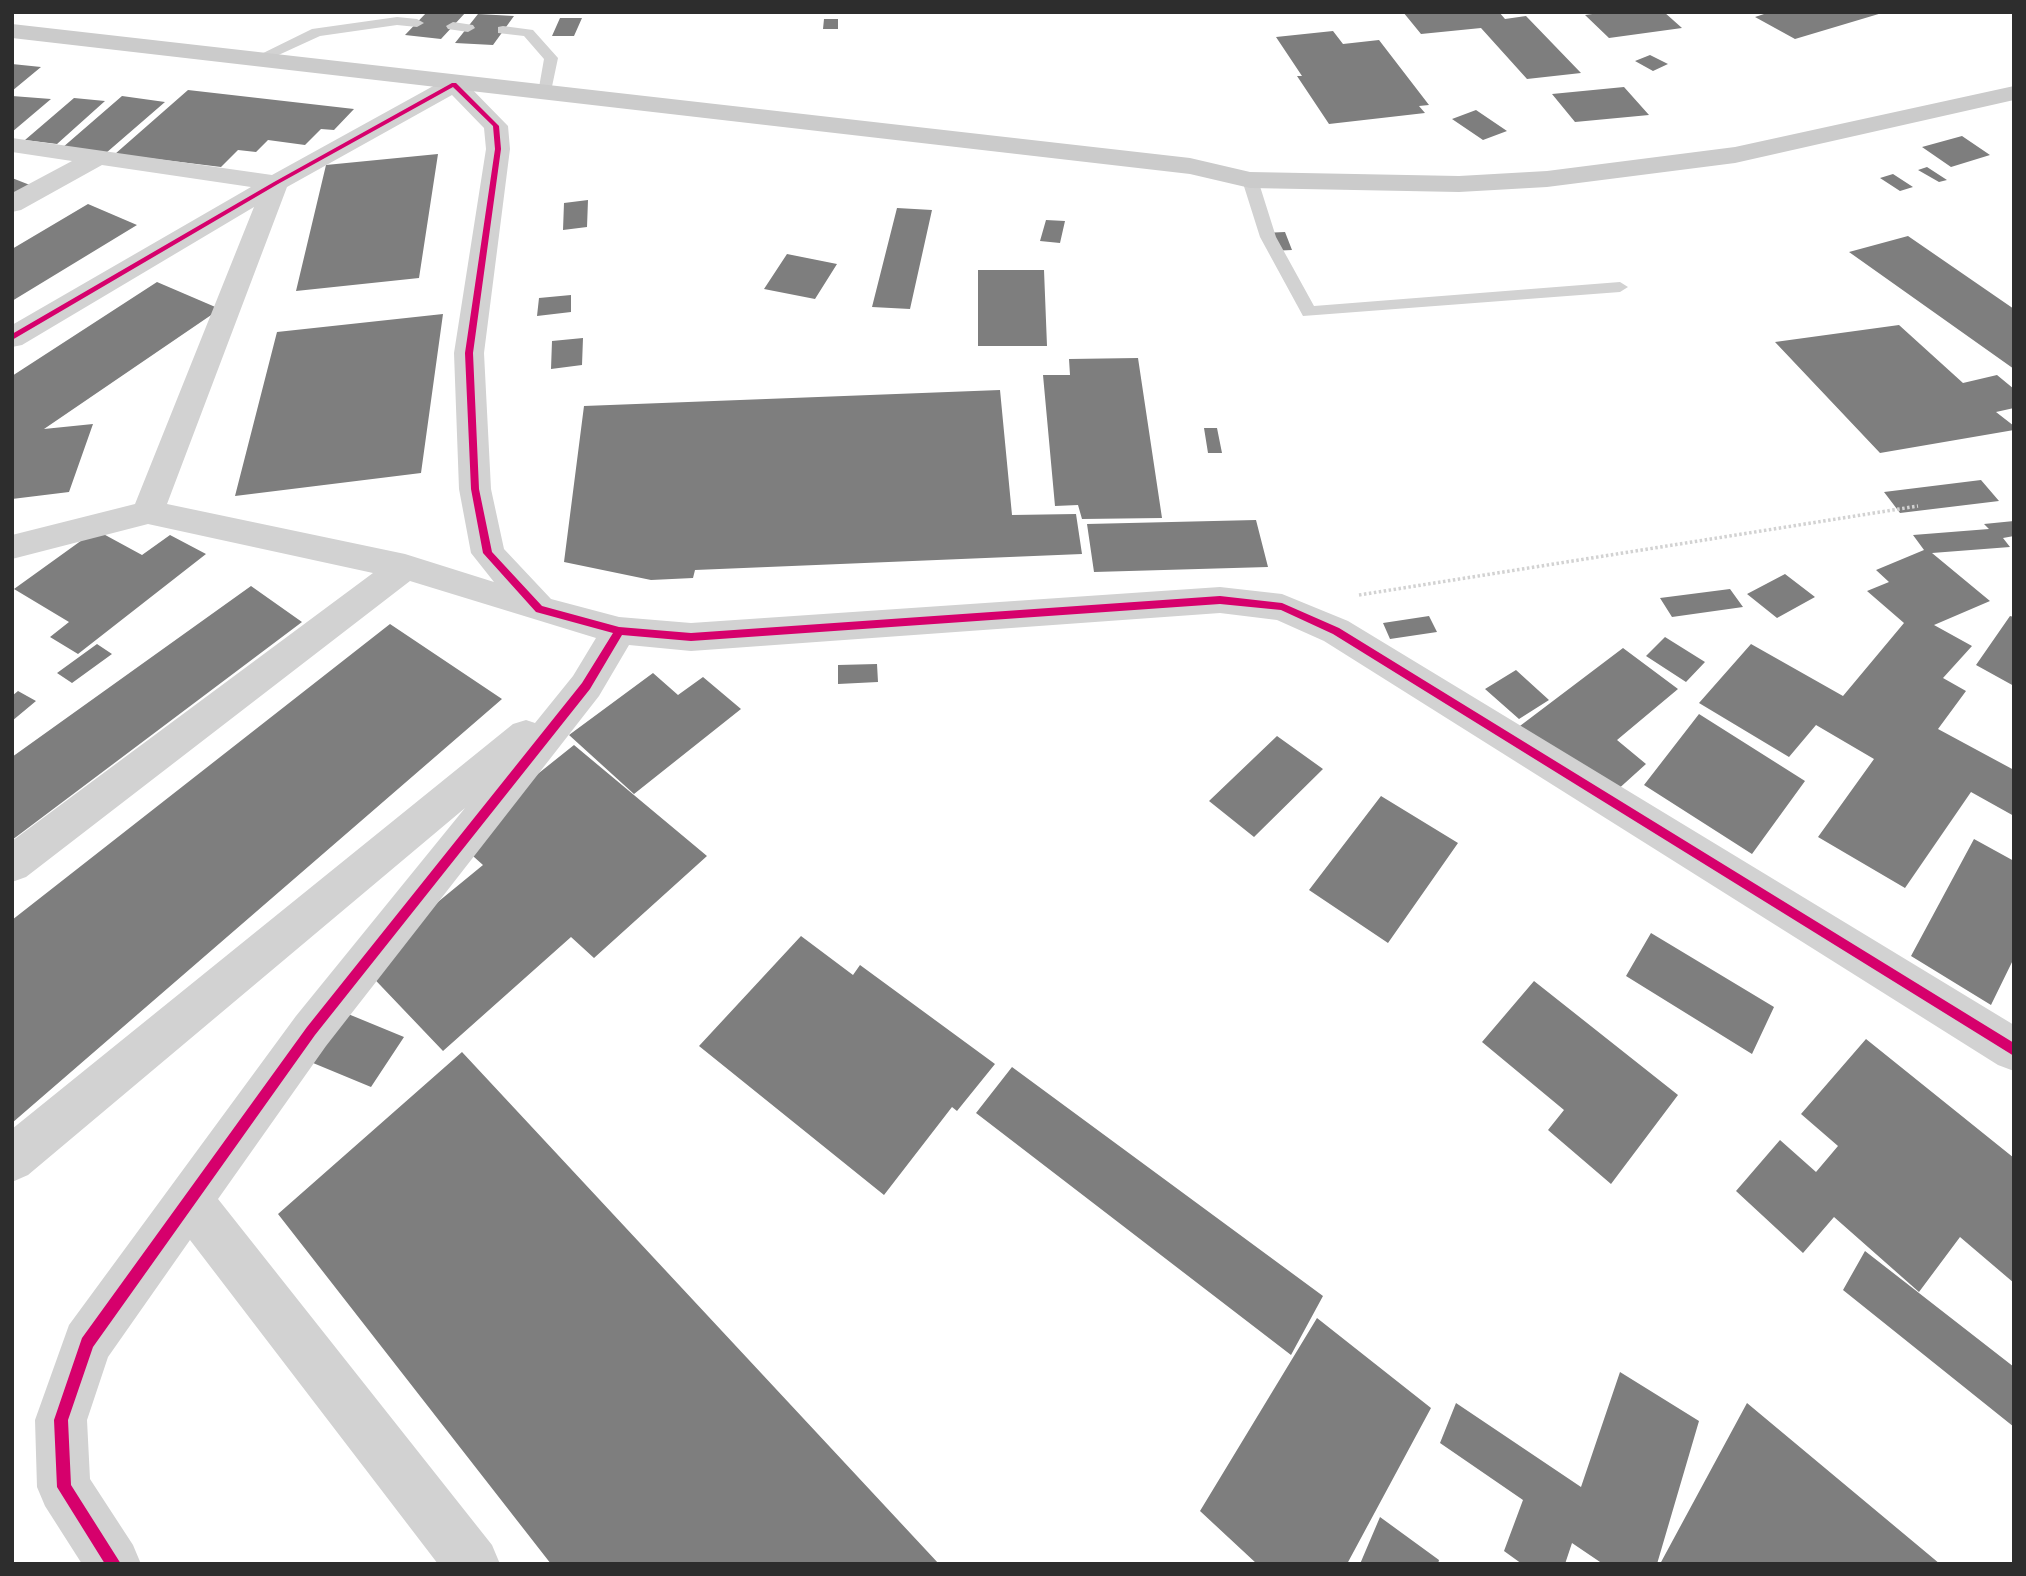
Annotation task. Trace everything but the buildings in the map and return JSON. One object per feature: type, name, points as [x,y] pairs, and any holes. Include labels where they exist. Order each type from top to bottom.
[{"type":"main road","points":[[12,32],[1190,166],[1250,180],[1458,184],[1595,174],[1735,155],[1930,110],[1964,106],[2009,82]]},
{"type":"street","points":[[12,338],[276,183],[454,84],[496,126],[498,149],[469,353],[475,489],[488,553],[539,609]]},
{"type":"street","points":[[12,145],[276,183]]},
{"type":"street","points":[[12,204],[101,156]]},
{"type":"street","points":[[148,512],[276,183]]},
{"type":"street","points":[[12,547],[148,512],[405,567],[619,631],[691,637],[1220,600],[1282,607],[1336,631],[2014,1050]]},
{"type":"street","points":[[12,864],[405,567]]},
{"type":"street","points":[[114,1564],[64,1487],[61,1420],[87,1343],[311,1031],[586,686],[619,631]]},
{"type":"street","points":[[12,1159],[586,686]]},
{"type":"street","points":[[188,1199],[473,1564]]},
{"type":"lane","points":[[256,60],[317,32],[397,21],[417,23]]},
{"type":"lane","points":[[503,30],[528,33],[551,58],[545,93]]},
{"type":"lane","points":[[1250,180],[1268,237],[1309,312],[1620,287]]},
{"type":"path","points":[[1282,607],[1918,506]]},
{"type":"cycle path","points":[[12,338],[276,183],[454,84],[496,126],[498,149],[469,353],[475,489],[488,553],[539,609],[619,631],[691,637],[1220,600],[1282,607],[1336,631],[2014,1050]]},
{"type":"cycle path","points":[[114,1564],[64,1487],[61,1420],[87,1343],[311,1031],[586,686],[619,631]]}]
